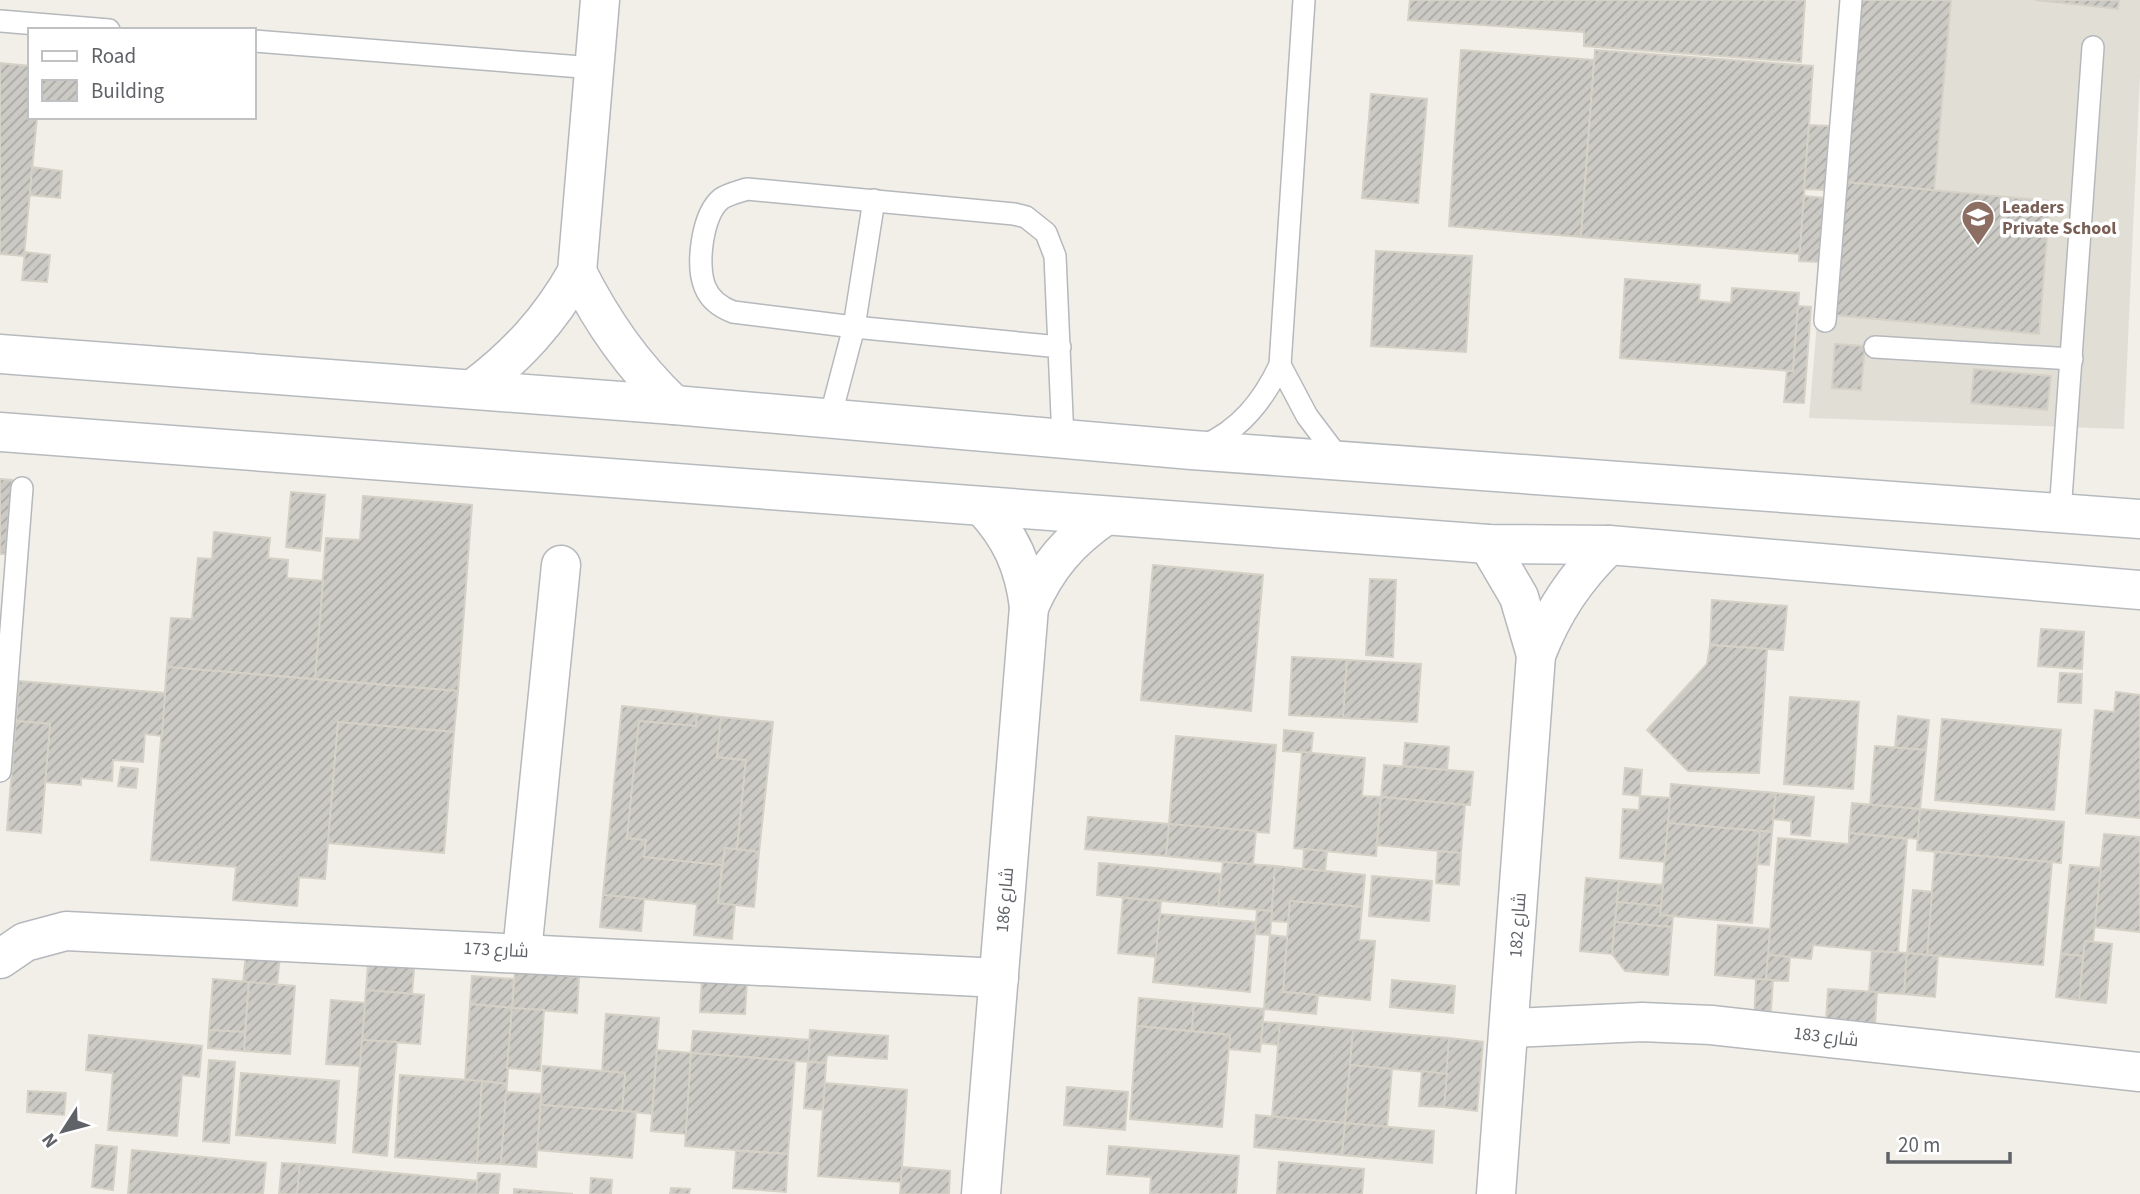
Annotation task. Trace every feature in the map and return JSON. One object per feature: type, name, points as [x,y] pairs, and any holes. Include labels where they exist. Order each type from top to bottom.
[{"type":"street","points":[[473,389],[522,349],[562,299],[577,272],[600,0]]},
{"type":"street","points":[[577,272],[609,330],[650,382],[674,405]]},
{"type":"street","points":[[0,354],[674,405],[1192,450],[2140,519]]},
{"type":"street","points":[[0,432],[1488,544],[1609,545],[2140,590]]},
{"type":"street","name":"شارع 186","points":[[981,1194],[1030,607],[1021,562],[1005,532],[983,506]]},
{"type":"street","name":"شارع 186","points":[[1030,607],[1041,580],[1057,556],[1079,534],[1105,516]]},
{"type":"street","name":"شارع 182","points":[[1488,544],[1519,597],[1536,655]]},
{"type":"street","name":"شارع 182","points":[[1496,1194],[1511,1028],[1536,655],[1548,624],[1564,595],[1584,568],[1609,545]]},
{"type":"street","points":[[522,951],[561,565]]},
{"type":"street","name":"شارع 173","points":[[2,948],[66,931],[522,951],[999,978]]},
{"type":"street","name":"شارع 183","points":[[1511,1028],[1629,1022],[1710,1025],[2140,1072]]},
{"type":"lane","points":[[1192,450],[1215,440],[1236,426],[1269,388],[1280,365],[1304,0]]},
{"type":"lane","points":[[1825,321],[1851,0]]},
{"type":"lane","points":[[0,21],[85,28]]},
{"type":"lane","points":[[256,41],[594,68]]},
{"type":"lane","points":[[2060,513],[2093,47]]},
{"type":"lane","points":[[1060,347],[854,327],[745,314],[721,307],[711,298],[702,275],[707,220],[722,199],[747,189],[1014,214],[1037,223],[1052,244],[1055,256],[1060,347],[1063,439]]},
{"type":"lane","points":[[830,418],[854,327],[874,200]]},
{"type":"lane","points":[[1875,347],[2072,359]]},
{"type":"lane","points":[[1280,365],[1307,416],[1342,461]]},
{"type":"lane","points":[[0,772],[22,488]]},
{"type":"shaded area","name":"Leaders Private School","points":[[1844,0],[2140,0],[2140,75],[2124,429],[1809,418]]},
{"type":"building","points":[[1410,0],[1805,0],[1801,62],[1584,46],[1584,32],[1408,20]]},
{"type":"building","points":[[1860,0],[1951,0],[1934,190],[1845,182]]},
{"type":"building","points":[[2035,0],[2119,0],[2118,9]]},
{"type":"building","points":[[1461,50],[1594,60],[1581,237],[1449,226]]},
{"type":"building","points":[[1595,50],[1813,66],[1800,254],[1581,237]]},
{"type":"building","points":[[0,63],[28,66],[28,119],[37,119],[24,256],[0,254]]},
{"type":"building","points":[[1371,94],[1427,99],[1418,203],[1362,198]]},
{"type":"building","points":[[1809,125],[1830,126],[1825,190],[1804,189]]},
{"type":"building","points":[[32,167],[62,171],[60,198],[30,195]]},
{"type":"building","points":[[1845,182],[2050,201],[2039,334],[1834,315]]},
{"type":"building","points":[[1804,196],[1824,198],[1819,262],[1799,261]]},
{"type":"building","points":[[1376,251],[1472,256],[1466,352],[1371,346]]},
{"type":"building","points":[[25,252],[50,255],[47,282],[22,280]]},
{"type":"building","points":[[1625,279],[1700,285],[1699,300],[1731,303],[1732,288],[1799,293],[1793,371],[1620,358]]},
{"type":"building","points":[[1798,306],[1811,307],[1804,403],[1784,402],[1787,371],[1793,371]]},
{"type":"building","points":[[1835,344],[1865,346],[1861,390],[1832,388]]},
{"type":"building","points":[[1974,369],[2051,376],[2047,410],[1971,403]]},
{"type":"building","points":[[0,479],[12,480],[5,554],[0,554]]},
{"type":"building","points":[[291,492],[325,495],[320,551],[286,547]]},
{"type":"building","points":[[363,496],[472,505],[458,691],[315,679],[326,538],[360,540]]},
{"type":"building","points":[[214,532],[270,538],[268,558],[288,560],[287,578],[323,581],[315,679],[167,667],[171,618],[192,619],[198,558],[212,559]]},
{"type":"building","points":[[1153,565],[1263,575],[1251,711],[1141,700]]},
{"type":"building","points":[[1370,579],[1396,580],[1393,657],[1366,655]]},
{"type":"building","points":[[1712,600],[1787,606],[1783,650],[1710,645]]},
{"type":"building","points":[[2041,629],[2084,632],[2082,669],[2038,666]]},
{"type":"building","points":[[1710,645],[1767,649],[1759,773],[1688,771],[1647,730],[1707,664]]},
{"type":"building","points":[[1292,657],[1347,660],[1343,718],[1289,715]]},
{"type":"building","points":[[1347,660],[1421,664],[1417,722],[1343,718]]},
{"type":"building","points":[[167,667],[458,691],[454,732],[338,722],[325,879],[299,877],[297,906],[233,900],[236,867],[151,860]]},
{"type":"building","points":[[2060,673],[2082,674],[2081,703],[2058,702]]},
{"type":"building","points":[[19,681],[165,693],[162,736],[145,734],[143,762],[113,760],[112,781],[81,778],[81,785],[45,782],[50,724],[16,721]]},
{"type":"building","points":[[2116,692],[2140,695],[2140,818],[2086,813],[2095,710],[2114,712]]},
{"type":"building","points":[[1790,697],[1859,702],[1853,789],[1784,784]]},
{"type":"building","points":[[622,706],[697,714],[696,726],[639,721],[627,838],[646,840],[644,857],[722,865],[718,903],[735,905],[732,939],[694,935],[697,904],[603,895]]},
{"type":"building","points":[[697,714],[721,717],[717,757],[746,760],[737,850],[725,848],[722,865],[644,857],[646,840],[627,838],[639,721],[696,726]]},
{"type":"building","points":[[1898,716],[1929,720],[1926,750],[1895,748]]},
{"type":"building","points":[[721,717],[773,722],[759,852],[737,850],[746,760],[717,757]]},
{"type":"building","points":[[1942,719],[2061,730],[2054,810],[1935,800]]},
{"type":"building","points":[[16,721],[50,724],[41,833],[7,830]]},
{"type":"building","points":[[338,722],[454,732],[444,853],[328,843]]},
{"type":"building","points":[[1284,730],[1313,733],[1311,753],[1283,751]]},
{"type":"building","points":[[1176,736],[1276,745],[1269,833],[1169,824]]},
{"type":"building","points":[[1405,743],[1449,747],[1447,770],[1403,766]]},
{"type":"building","points":[[1875,746],[1926,750],[1920,809],[1870,805]]},
{"type":"building","points":[[1302,752],[1365,758],[1362,796],[1381,797],[1376,856],[1294,848]]},
{"type":"building","points":[[1384,765],[1473,772],[1470,805],[1381,797]]},
{"type":"building","points":[[121,767],[138,769],[136,788],[118,786]]},
{"type":"building","points":[[1625,768],[1642,770],[1640,796],[1623,794]]},
{"type":"building","points":[[1671,784],[1776,793],[1772,832],[1668,823]]},
{"type":"building","points":[[1776,793],[1814,797],[1810,836],[1791,834],[1791,821],[1773,819]]},
{"type":"building","points":[[1640,796],[1670,798],[1665,862],[1620,858],[1623,809],[1639,810]]},
{"type":"building","points":[[1381,797],[1465,805],[1461,853],[1377,845]]},
{"type":"building","points":[[1852,803],[1920,809],[1918,839],[1849,833]]},
{"type":"building","points":[[1920,809],[2064,822],[2061,863],[1917,850]]},
{"type":"building","points":[[1088,817],[1169,824],[1166,856],[1085,849]]},
{"type":"building","points":[[1668,823],[1760,831],[1752,923],[1660,915]]},
{"type":"building","points":[[1169,824],[1256,831],[1253,865],[1166,856]]},
{"type":"building","points":[[1760,831],[1772,832],[1769,865],[1757,864]]},
{"type":"building","points":[[1849,833],[1907,839],[1898,953],[1813,945],[1811,959],[1768,955],[1778,838],[1849,844]]},
{"type":"building","points":[[2104,834],[2140,837],[2140,932],[2094,927]]},
{"type":"building","points":[[725,848],[759,852],[754,907],[718,903]]},
{"type":"building","points":[[1304,849],[1327,851],[1325,871],[1303,869]]},
{"type":"building","points":[[1438,851],[1461,853],[1459,885],[1436,883]]},
{"type":"building","points":[[1935,852],[2052,862],[2043,965],[1927,955]]},
{"type":"building","points":[[1223,862],[1275,866],[1272,911],[1218,906]]},
{"type":"building","points":[[1099,863],[1221,874],[1218,906],[1097,895]]},
{"type":"building","points":[[2070,865],[2101,868],[2093,942],[2085,941],[2083,956],[2061,954]]},
{"type":"building","points":[[1275,866],[1365,875],[1362,907],[1290,901],[1288,922],[1271,921]]},
{"type":"building","points":[[1372,876],[1432,881],[1429,921],[1369,916]]},
{"type":"building","points":[[1586,878],[1619,881],[1612,954],[1580,951]]},
{"type":"building","points":[[1619,881],[1663,885],[1661,906],[1617,902]]},
{"type":"building","points":[[1913,890],[1932,892],[1927,955],[1907,953]]},
{"type":"building","points":[[603,895],[644,899],[641,931],[600,927]]},
{"type":"building","points":[[1123,898],[1161,901],[1156,957],[1118,953]]},
{"type":"building","points":[[1290,901],[1362,907],[1359,940],[1375,941],[1370,1000],[1283,992]]},
{"type":"building","points":[[1617,902],[1661,906],[1660,915],[1673,916],[1672,927],[1615,922]]},
{"type":"building","points":[[1257,910],[1272,911],[1270,935],[1255,934]]},
{"type":"building","points":[[1160,914],[1256,922],[1250,992],[1153,982]]},
{"type":"building","points":[[1615,922],[1672,927],[1668,975],[1625,971],[1612,954]]},
{"type":"building","points":[[1718,925],[1770,929],[1766,980],[1715,975]]},
{"type":"building","points":[[1270,935],[1287,937],[1283,992],[1318,995],[1316,1014],[1264,1009]]},
{"type":"building","points":[[2085,941],[2112,944],[2106,1003],[2079,1000]]},
{"type":"building","points":[[1872,951],[1907,953],[1904,994],[1869,992]]},
{"type":"building","points":[[369,952],[415,957],[412,994],[366,990]]},
{"type":"building","points":[[1907,953],[1938,956],[1935,997],[1904,994]]},
{"type":"building","points":[[246,954],[280,956],[277,985],[243,982]]},
{"type":"building","points":[[2061,954],[2083,956],[2079,1000],[2056,997]]},
{"type":"building","points":[[1768,955],[1790,957],[1788,981],[1766,980]]},
{"type":"building","points":[[515,971],[579,977],[577,1013],[512,1008]]},
{"type":"building","points":[[472,976],[514,979],[512,1008],[470,1004]]},
{"type":"building","points":[[702,978],[747,980],[745,1014],[700,1012]]},
{"type":"building","points":[[213,979],[249,982],[245,1032],[209,1030]]},
{"type":"building","points":[[1756,979],[1773,980],[1770,1022],[1754,1022]]},
{"type":"building","points":[[1392,980],[1455,986],[1453,1013],[1390,1007]]},
{"type":"building","points":[[249,982],[295,986],[290,1054],[244,1051]]},
{"type":"building","points":[[1828,989],[1877,992],[1875,1024],[1826,1021]]},
{"type":"building","points":[[366,990],[424,995],[420,1044],[362,1040]]},
{"type":"building","points":[[1139,998],[1194,1003],[1192,1031],[1137,1026]]},
{"type":"building","points":[[331,1000],[365,1003],[360,1066],[326,1064]]},
{"type":"building","points":[[1194,1003],[1264,1009],[1260,1052],[1229,1049],[1230,1035],[1192,1031]]},
{"type":"building","points":[[470,1004],[512,1008],[507,1084],[465,1080]]},
{"type":"building","points":[[512,1008],[544,1010],[540,1071],[507,1068]]},
{"type":"building","points":[[606,1014],[659,1018],[652,1114],[622,1111],[625,1073],[602,1071]]},
{"type":"building","points":[[1263,1022],[1280,1023],[1278,1045],[1261,1043]]},
{"type":"building","points":[[1280,1023],[1353,1030],[1345,1123],[1272,1117]]},
{"type":"building","points":[[1137,1026],[1230,1035],[1222,1127],[1130,1119]]},
{"type":"building","points":[[209,1030],[245,1032],[244,1051],[208,1048]]},
{"type":"building","points":[[810,1030],[888,1036],[887,1059],[827,1055],[826,1063],[808,1062]]},
{"type":"building","points":[[1353,1030],[1449,1038],[1447,1074],[1350,1065]]},
{"type":"building","points":[[693,1031],[810,1040],[808,1062],[691,1053]]},
{"type":"building","points":[[89,1035],[202,1046],[199,1077],[182,1075],[177,1136],[108,1130],[113,1073],[86,1070]]},
{"type":"building","points":[[1449,1038],[1483,1042],[1477,1111],[1444,1107]]},
{"type":"building","points":[[362,1040],[397,1042],[387,1156],[353,1152]]},
{"type":"building","points":[[657,1050],[691,1053],[686,1134],[651,1131]]},
{"type":"building","points":[[691,1053],[795,1061],[788,1154],[685,1146]]},
{"type":"building","points":[[209,1060],[235,1062],[229,1143],[203,1141]]},
{"type":"building","points":[[808,1062],[826,1063],[823,1110],[804,1108]]},
{"type":"building","points":[[1350,1065],[1392,1069],[1387,1127],[1345,1123]]},
{"type":"building","points":[[543,1066],[625,1073],[622,1111],[541,1105]]},
{"type":"building","points":[[1422,1071],[1447,1074],[1444,1107],[1419,1106]]},
{"type":"building","points":[[241,1073],[339,1081],[335,1143],[236,1135]]},
{"type":"building","points":[[400,1075],[482,1081],[477,1163],[395,1157]]},
{"type":"building","points":[[482,1081],[507,1084],[501,1164],[477,1163]]},
{"type":"building","points":[[825,1083],[907,1090],[901,1182],[818,1176]]},
{"type":"building","points":[[1067,1087],[1128,1092],[1125,1130],[1064,1125]]},
{"type":"building","points":[[28,1091],[66,1093],[64,1115],[27,1112]]},
{"type":"building","points":[[506,1092],[541,1094],[536,1167],[501,1164]]},
{"type":"building","points":[[541,1105],[636,1112],[632,1158],[537,1150]]},
{"type":"building","points":[[1256,1115],[1345,1123],[1342,1155],[1254,1147]]},
{"type":"building","points":[[1345,1123],[1434,1131],[1432,1163],[1342,1155]]},
{"type":"building","points":[[96,1145],[117,1147],[113,1190],[92,1187]]},
{"type":"building","points":[[1109,1146],[1239,1156],[1236,1194],[1150,1194],[1151,1177],[1107,1174]]},
{"type":"building","points":[[132,1150],[266,1163],[263,1194],[128,1194]]},
{"type":"building","points":[[736,1151],[788,1154],[786,1192],[733,1188]]},
{"type":"building","points":[[1279,1162],[1364,1169],[1362,1194],[1277,1194]]},
{"type":"building","points":[[282,1163],[300,1164],[297,1194],[279,1194]]},
{"type":"building","points":[[300,1164],[478,1181],[476,1194],[297,1194]]},
{"type":"building","points":[[902,1167],[950,1171],[949,1194],[900,1194]]},
{"type":"building","points":[[478,1173],[500,1174],[498,1194],[476,1194]]},
{"type":"building","points":[[591,1178],[612,1180],[611,1194],[590,1194]]},
{"type":"building","points":[[671,1188],[690,1189],[689,1194],[670,1194]]},
{"type":"building","points":[[514,1189],[573,1194],[514,1194]]},
{"type":"place","name":"Leaders Private School","points":[[1978,247]]}]
